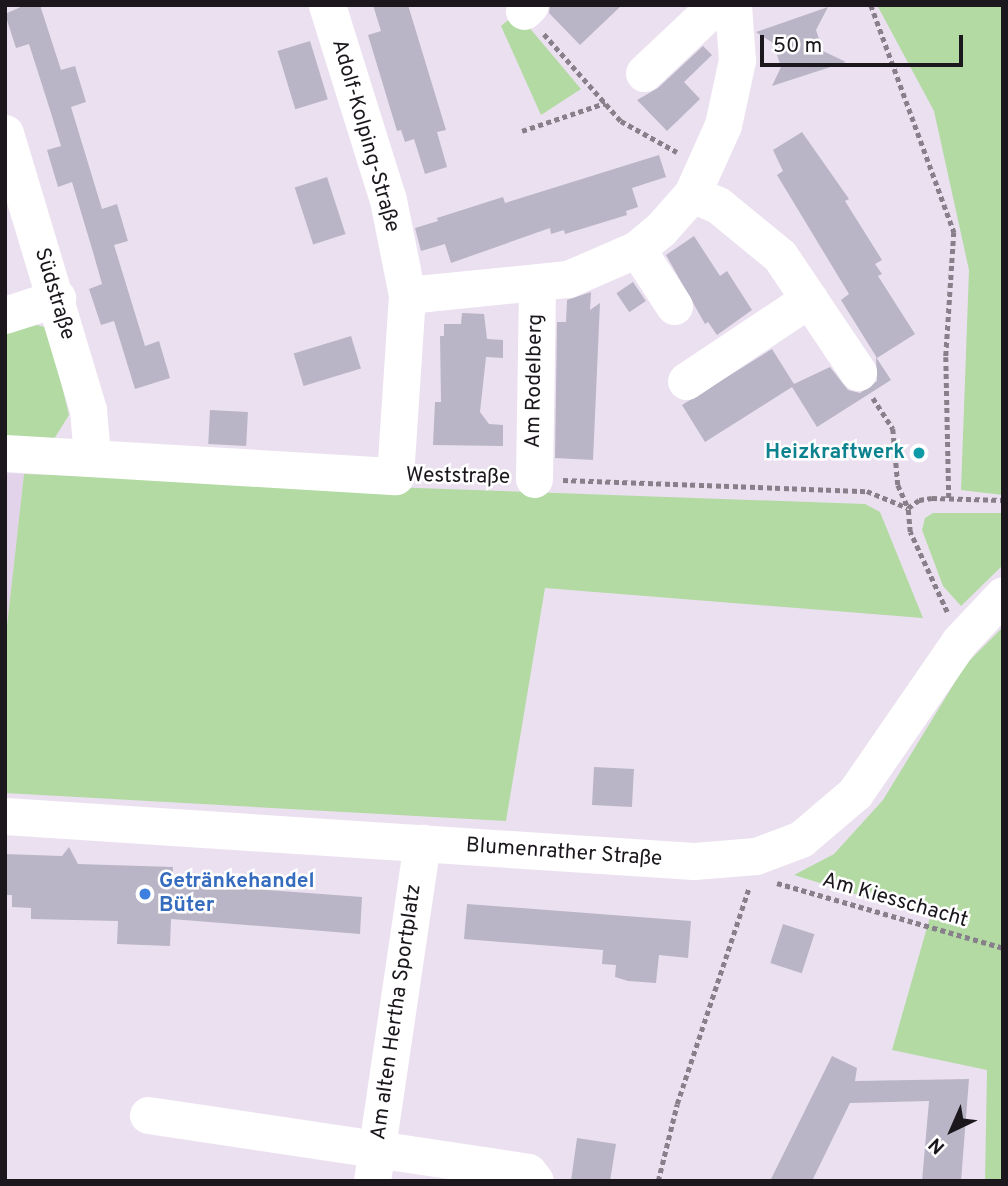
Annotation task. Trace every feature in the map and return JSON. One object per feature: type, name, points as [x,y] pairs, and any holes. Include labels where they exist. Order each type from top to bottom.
[{"type":"street","name":"Adolf-Kolping-Straße","points":[[327,5],[388,200],[407,295],[395,476]]},
{"type":"street","points":[[644,74],[716,5]]},
{"type":"street","name":"Am Rodelberg","points":[[407,295],[568,279],[637,249],[698,182],[723,125],[737,60],[733,5]]},
{"type":"street","name":"Südstraße","points":[[5,133],[57,299],[88,410],[92,456]]},
{"type":"street","points":[[698,182],[718,205],[780,256],[858,372]]},
{"type":"street","points":[[637,249],[674,306]]},
{"type":"street","name":"Am Rodelberg","points":[[534,479],[537,282]]},
{"type":"street","points":[[5,315],[57,299]]},
{"type":"street","points":[[686,382],[809,299]]},
{"type":"street","name":"Weststraße","points":[[5,453],[92,456],[395,476]]},
{"type":"street","name":"Blumenrather Straße","points":[[5,816],[694,861],[756,856],[801,839],[855,793],[959,642],[1003,595]]},
{"type":"street","name":"Am alten Hertha Sportplatz","points":[[374,1165],[422,844]]},
{"type":"street","points":[[148,1115],[374,1165],[528,1172],[535,1181]]},
{"type":"path","points":[[871,5],[954,232],[946,357],[950,498]]},
{"type":"path","points":[[527,8],[621,121],[698,182]]},
{"type":"path","points":[[523,131],[606,103]]},
{"type":"path","points":[[858,372],[892,429],[898,485],[908,508],[911,532],[959,642]]},
{"type":"path","name":"Weststraße","points":[[395,476],[867,491],[908,508]]},
{"type":"path","points":[[908,508],[919,500],[1003,500]]},
{"type":"path","points":[[658,1181],[677,1104],[753,876]]},
{"type":"path","name":"Am Kiesschacht","points":[[779,883],[1003,948]]},
{"type":"shaded area","points":[[5,473],[24,474],[5,644]]},
{"type":"green space","points":[[877,5],[1003,5],[1003,495],[961,490],[969,270],[934,111]]},
{"type":"green space","points":[[517,13],[581,89],[541,115],[501,26]]},
{"type":"green space","points":[[37,325],[48,328],[69,415],[54,439],[5,437],[5,333]]},
{"type":"green space","points":[[24,474],[865,504],[880,512],[923,618],[545,588],[506,821],[5,793],[5,644]]},
{"type":"green space","points":[[933,513],[1003,513],[1003,565],[961,606],[943,586],[922,530],[925,518]]},
{"type":"green space","points":[[1003,627],[1003,1181],[985,1181],[987,1070],[892,1050],[930,917],[794,875],[834,854],[883,800],[966,664]]},
{"type":"building","points":[[25,5],[40,5],[61,70],[75,66],[86,102],[71,107],[102,209],[117,204],[128,241],[114,245],[145,346],[159,341],[170,378],[135,389],[114,321],[101,325],[89,289],[102,284],[72,182],[58,187],[47,150],[61,146],[51,113],[29,44],[16,48],[5,14]]},
{"type":"building","points":[[373,5],[408,5],[446,130],[437,132],[447,167],[425,174],[414,139],[405,142],[401,130],[397,131],[368,35],[381,31]]},
{"type":"building","points":[[550,5],[622,5],[580,45],[549,13]]},
{"type":"building","points":[[828,7],[816,30],[823,51],[846,62],[772,86],[781,67],[773,43],[756,32]]},
{"type":"building","points":[[310,41],[328,99],[295,109],[277,51]]},
{"type":"building","points":[[703,46],[712,55],[684,82],[700,99],[667,131],[637,100],[658,88]]},
{"type":"building","points":[[802,132],[849,199],[845,201],[882,260],[875,264],[882,274],[878,276],[915,334],[877,358],[841,300],[849,294],[777,175],[783,171],[773,150]]},
{"type":"building","points":[[659,155],[666,177],[632,188],[638,207],[626,211],[627,215],[565,234],[564,230],[551,234],[550,228],[451,263],[445,244],[421,251],[415,228],[438,221],[437,218],[503,197],[505,203]]},
{"type":"building","points":[[327,177],[346,234],[313,245],[295,188]]},
{"type":"building","points":[[694,236],[720,276],[727,271],[752,310],[717,335],[708,322],[705,324],[666,255]]},
{"type":"building","points":[[633,282],[646,301],[629,312],[616,293]]},
{"type":"building","points":[[591,292],[590,310],[600,303],[593,460],[555,458],[557,322],[566,322],[567,300]]},
{"type":"building","points":[[462,313],[484,314],[487,339],[503,340],[503,358],[486,357],[480,412],[489,424],[503,425],[503,446],[433,445],[435,402],[441,402],[440,336],[444,336],[444,324],[461,324]]},
{"type":"building","points":[[351,336],[361,369],[304,386],[294,354]]},
{"type":"building","points":[[772,349],[794,384],[830,367],[848,390],[860,393],[877,381],[876,357],[891,380],[817,427],[792,387],[705,442],[682,405]]},
{"type":"building","points":[[210,410],[248,412],[246,446],[208,444]]},
{"type":"building","points":[[594,767],[634,769],[632,807],[592,805]]},
{"type":"building","points":[[69,847],[78,864],[173,867],[172,883],[362,897],[360,934],[171,919],[170,946],[117,944],[118,921],[31,919],[31,908],[12,907],[12,895],[5,895],[5,854],[62,856]]},
{"type":"building","points":[[467,904],[691,921],[688,958],[659,955],[656,983],[628,981],[615,977],[616,965],[602,964],[603,950],[464,939]]},
{"type":"building","points":[[783,924],[814,934],[802,973],[770,963]]},
{"type":"building","points":[[832,1056],[857,1068],[855,1081],[969,1079],[961,1181],[922,1181],[929,1101],[850,1103],[812,1181],[770,1181]]},
{"type":"building","points":[[577,1138],[616,1144],[610,1181],[571,1181]]},
{"type":"place","name":"Heizkraftwerk","points":[[919,453]]},
{"type":"place","name":"Getränkehandel Büter","points":[[145,894]]}]
